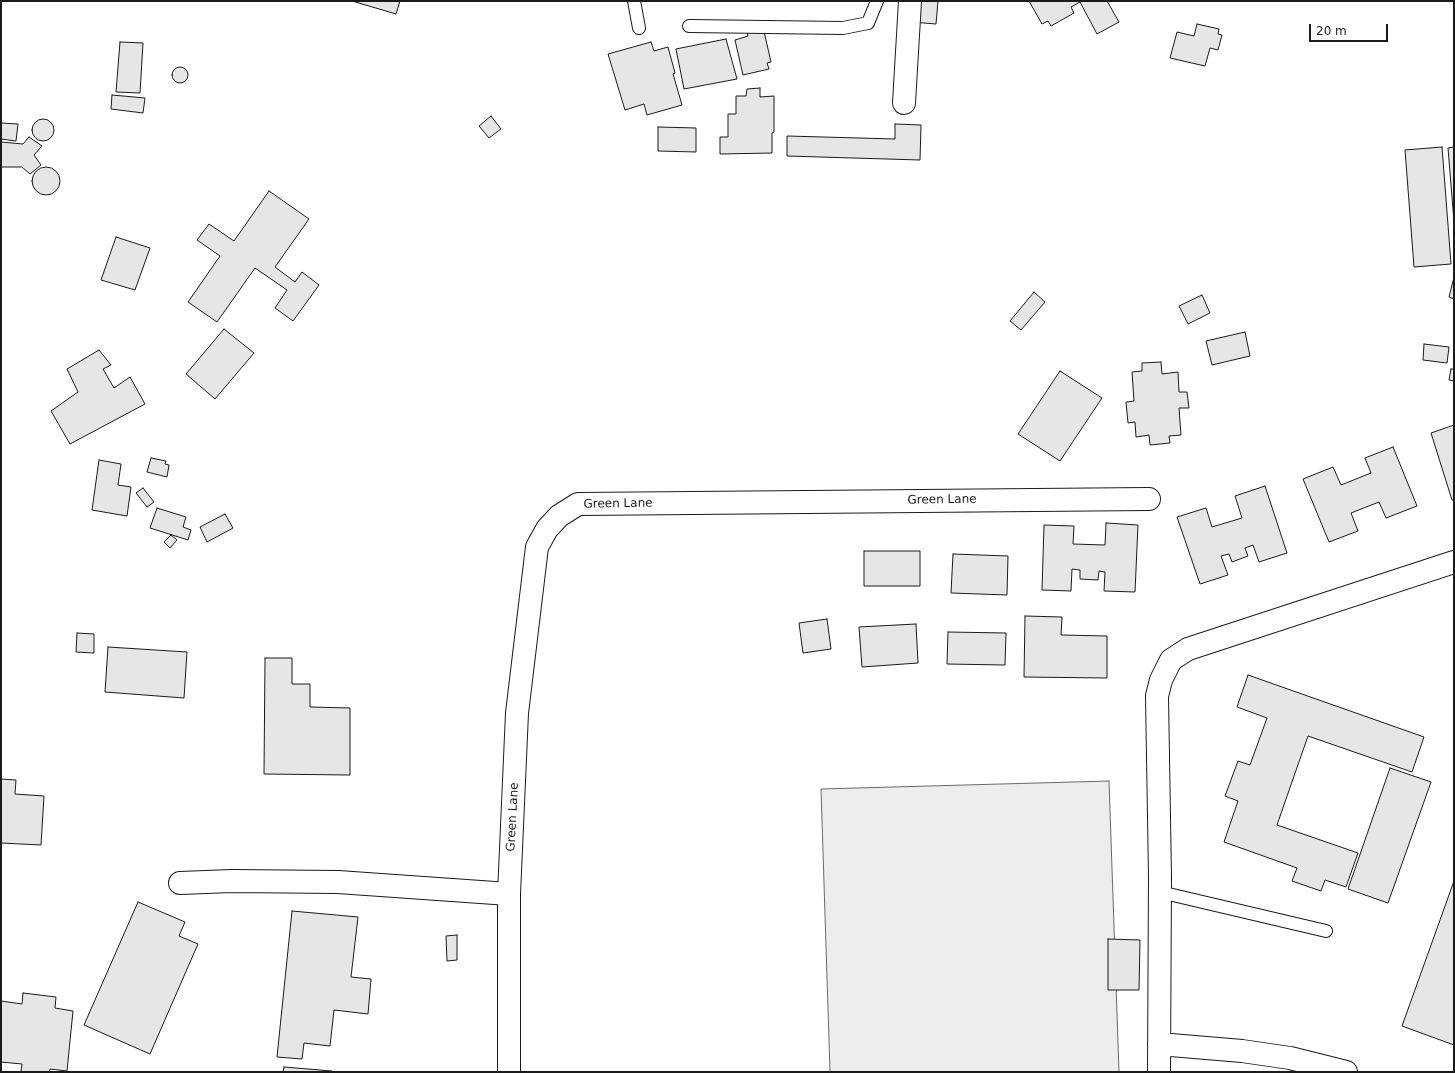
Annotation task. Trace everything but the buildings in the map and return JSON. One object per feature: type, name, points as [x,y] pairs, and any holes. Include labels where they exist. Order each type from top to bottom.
[{"type":"street","points":[[904,103],[910,1]]},
{"type":"street","name":"Green Lane","points":[[510,1072],[509,894],[517,713],[537,548],[547,530],[559,516],[578,504],[1149,499]]},
{"type":"street","points":[[1159,1072],[1160,892],[1157,696],[1161,680],[1171,660],[1188,649],[1454,562]]},
{"type":"street","points":[[180,883],[232,880],[338,882],[509,894]]},
{"type":"street","points":[[1159,1044],[1242,1051],[1290,1058],[1346,1072]]},
{"type":"lane","points":[[634,1],[639,28]]},
{"type":"lane","points":[[689,26],[843,28],[868,23],[877,1]]},
{"type":"lane","points":[[1160,892],[1326,931]]},
{"type":"shaded area","points":[[1109,781],[1119,1072],[830,1072],[821,789]]}]
